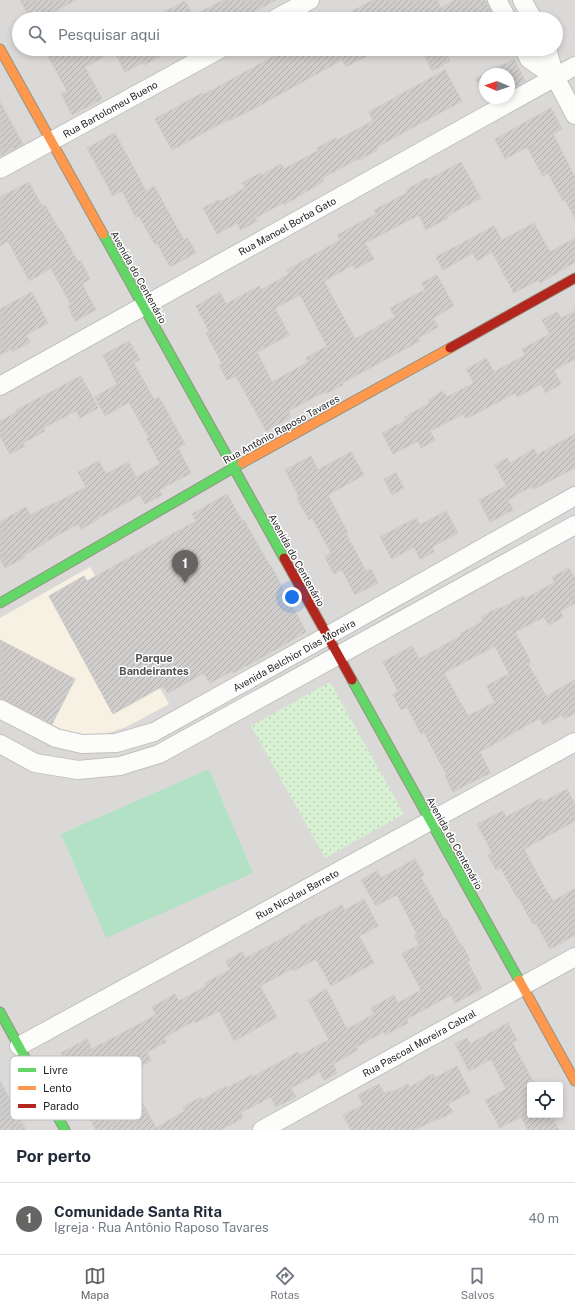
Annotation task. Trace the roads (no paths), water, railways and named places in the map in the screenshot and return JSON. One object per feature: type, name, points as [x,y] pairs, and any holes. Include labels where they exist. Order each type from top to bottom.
[{"type":"street","points":[[288,12],[310,0]]},
{"type":"street","points":[[497,0],[504,12]]},
{"type":"street","points":[[522,0],[529,12]]},
{"type":"street","name":"Avenida do Centenário","points":[[0,49],[575,1081]]},
{"type":"street","name":"Rua Bartolomeu Bueno","points":[[0,169],[207,56]]},
{"type":"street","points":[[528,56],[529,59],[555,77]]},
{"type":"street","points":[[550,56],[555,77],[575,115]]},
{"type":"street","name":"Rua Manoel Borba Gato","points":[[0,386],[575,66]]},
{"type":"street","name":"Rua Antônio Raposo Tavares","points":[[0,603],[233,468],[575,278]]},
{"type":"street","name":"Avenida Belchior Dias Moreira","points":[[0,710],[56,738],[82,744],[116,743],[154,732],[575,496]]},
{"type":"street","points":[[0,744],[35,763],[78,770],[120,766],[159,754],[575,525]]},
{"type":"street","name":"Rua Nicolau Barreto","points":[[19,1046],[575,742]]},
{"type":"street","name":"Rua Pascoal Moreira Cabral","points":[[262,1130],[575,957]]},
{"type":"street","points":[[0,1012],[24,1056]]},
{"type":"street","points":[[60,1120],[65,1130]]},
{"type":"place","name":"Comunidade Santa Rita","points":[[185,583]]},
{"type":"district","name":"Parque Bandeirantes","points":[[154,664]]}]
